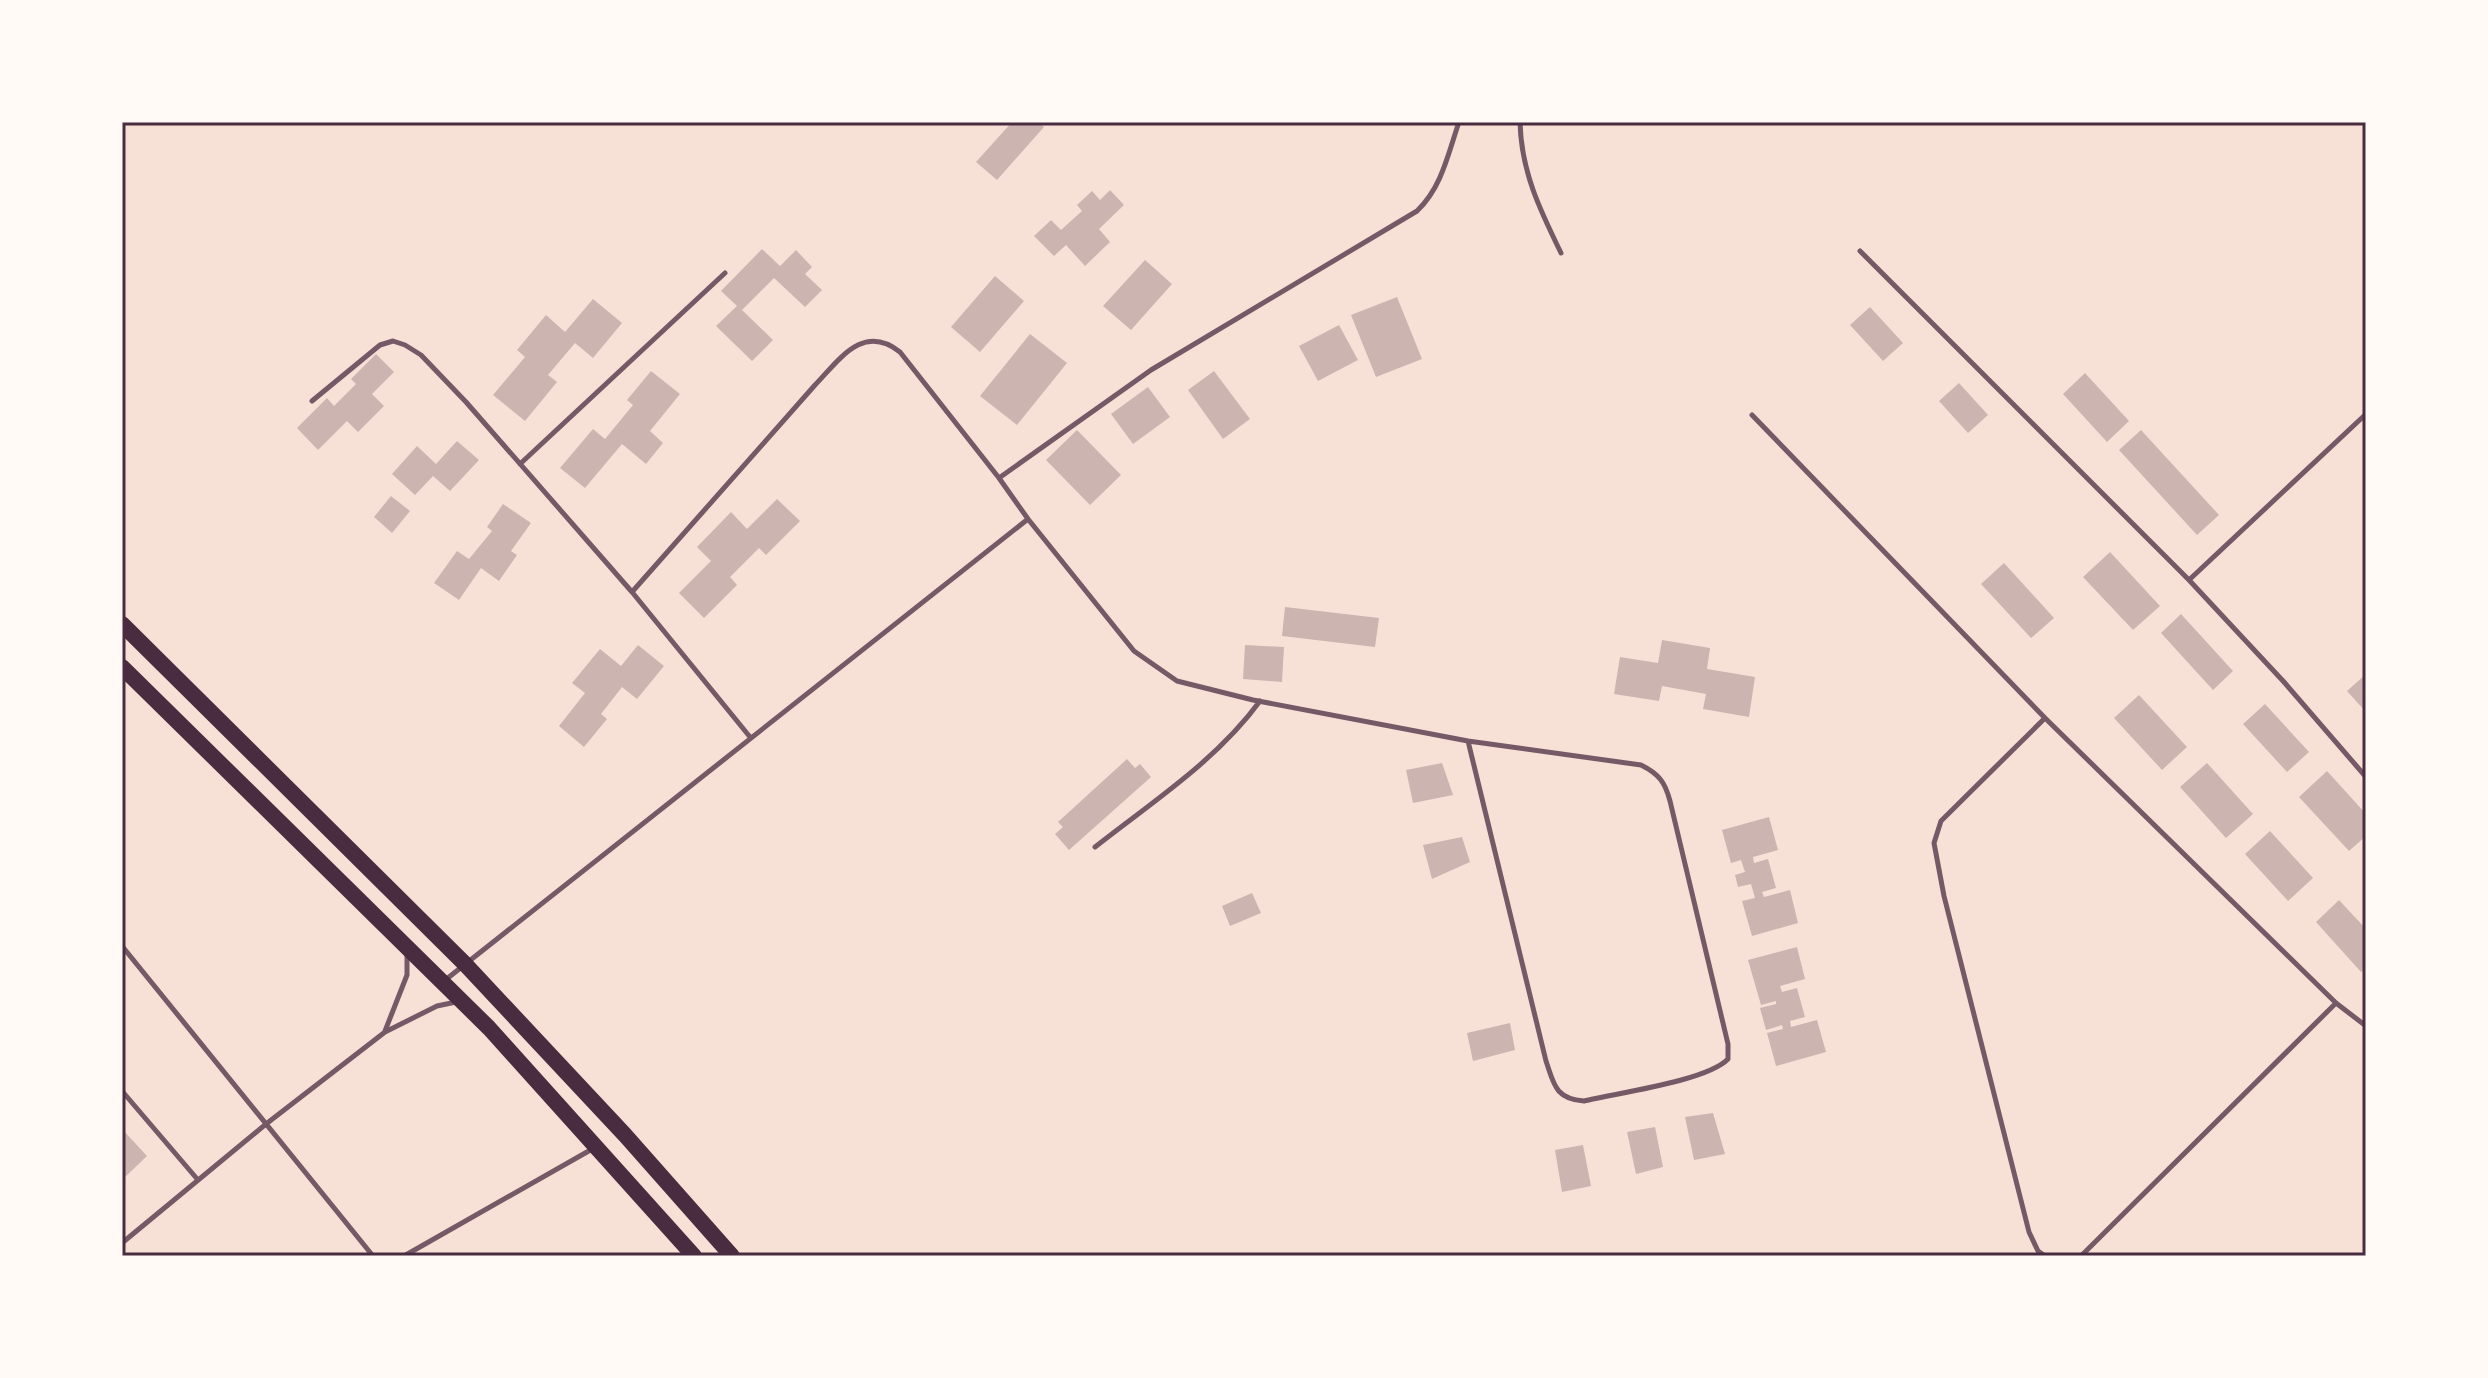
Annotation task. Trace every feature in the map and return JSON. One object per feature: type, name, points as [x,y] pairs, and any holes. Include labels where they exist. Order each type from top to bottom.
[{"type":"highway","points":[[122,624],[465,964],[625,1135],[732,1256]]},
{"type":"highway","points":[[122,667],[443,981],[694,1256]]},
{"type":"lane","points":[[999,478],[1151,370],[1417,211],[1430,198],[1438,183],[1459,122]]},
{"type":"lane","points":[[1520,122],[1523,158],[1533,193],[1561,253]]},
{"type":"lane","points":[[1860,251],[2189,580],[2284,682],[2366,777]]},
{"type":"lane","points":[[520,464],[725,273]]},
{"type":"lane","points":[[312,401],[380,345],[393,341],[421,355],[632,592],[750,737]]},
{"type":"lane","points":[[632,592],[845,354],[860,343],[886,341],[900,352],[1114,629],[1149,664],[1177,681],[1260,701],[1468,741],[1641,765],[1656,773],[1665,784],[1728,1044],[1728,1059],[1723,1064],[1686,1078],[1584,1101],[1571,1100],[1560,1094],[1546,1061],[1468,741]]},
{"type":"lane","points":[[2189,580],[2366,414]]},
{"type":"lane","points":[[1752,415],[2045,718],[2336,1003],[2366,1026]]},
{"type":"lane","points":[[443,981],[1028,519]]},
{"type":"lane","points":[[1095,847],[1211,756],[1241,727],[1260,701]]},
{"type":"lane","points":[[2045,718],[1941,821],[1934,843],[1944,896],[2029,1232],[2038,1251],[2045,1256]]},
{"type":"lane","points":[[385,1032],[407,975],[408,956],[403,942]]},
{"type":"lane","points":[[122,946],[373,1256]]},
{"type":"lane","points":[[122,1243],[266,1124],[385,1032],[437,1006],[463,1002]]},
{"type":"lane","points":[[2081,1256],[2336,1003]]},
{"type":"lane","points":[[122,1091],[198,1180]]},
{"type":"lane","points":[[404,1256],[597,1147]]},
{"type":"building","points":[[1012,122],[1039,122],[1044,127],[997,180],[976,162]]},
{"type":"building","points":[[1110,190],[1124,205],[1099,229],[1110,242],[1085,266],[1066,245],[1054,256],[1034,236],[1051,220],[1061,230],[1082,211],[1077,205],[1092,191],[1100,200]]},
{"type":"building","points":[[762,249],[780,266],[796,250],[812,267],[805,274],[822,290],[805,307],[774,278],[742,310],[773,340],[752,361],[716,326],[737,306],[721,291]]},
{"type":"building","points":[[1145,260],[1172,284],[1131,330],[1103,306]]},
{"type":"building","points":[[995,276],[1024,301],[980,352],[951,327]]},
{"type":"building","points":[[1397,297],[1422,359],[1376,377],[1351,315]]},
{"type":"building","points":[[593,299],[622,323],[593,358],[575,343],[548,375],[557,382],[525,421],[493,395],[525,357],[517,350],[546,315],[565,332]]},
{"type":"building","points":[[1870,307],[1903,343],[1883,361],[1850,325]]},
{"type":"building","points":[[1339,325],[1358,360],[1318,381],[1299,346]]},
{"type":"building","points":[[1030,334],[1067,363],[1017,425],[980,396]]},
{"type":"building","points":[[376,354],[394,372],[372,394],[384,406],[358,432],[347,421],[318,450],[297,428],[327,398],[334,406],[356,384],[351,379]]},
{"type":"building","points":[[651,371],[680,394],[650,431],[663,443],[646,464],[622,444],[585,488],[560,468],[593,429],[605,439],[633,405],[627,400]]},
{"type":"building","points":[[1214,371],[1250,419],[1223,439],[1188,390]]},
{"type":"building","points":[[2085,373],[2129,421],[2107,442],[2063,394]]},
{"type":"building","points":[[1959,383],[1988,415],[1968,433],[1939,401]]},
{"type":"building","points":[[1148,387],[1170,417],[1133,444],[1111,414]]},
{"type":"building","points":[[1077,430],[1121,475],[1090,505],[1046,460]]},
{"type":"building","points":[[2141,430],[2219,515],[2197,535],[2119,450]]},
{"type":"building","points":[[457,441],[479,460],[450,491],[433,476],[415,495],[392,474],[417,446],[436,464]]},
{"type":"building","points":[[391,496],[410,511],[392,533],[374,517]]},
{"type":"building","points":[[777,499],[800,521],[766,555],[759,548],[730,577],[737,585],[704,618],[679,593],[711,561],[697,547],[731,512],[747,529]]},
{"type":"building","points":[[503,504],[531,523],[511,551],[517,555],[499,581],[481,568],[459,600],[434,583],[457,551],[469,559],[492,531],[487,527]]},
{"type":"building","points":[[2110,552],[2160,606],[2133,630],[2083,577]]},
{"type":"building","points":[[2004,563],[2054,618],[2031,638],[1981,584]]},
{"type":"building","points":[[1285,607],[1379,618],[1375,647],[1282,636]]},
{"type":"building","points":[[2181,614],[2233,671],[2213,690],[2161,633]]},
{"type":"building","points":[[1662,640],[1710,648],[1707,669],[1755,677],[1749,717],[1703,709],[1706,694],[1662,686],[1659,701],[1614,694],[1620,657],[1658,663]]},
{"type":"building","points":[[638,645],[664,666],[637,699],[622,687],[601,714],[607,719],[584,747],[559,726],[585,693],[572,683],[600,649],[621,666]]},
{"type":"building","points":[[1245,645],[1284,647],[1282,682],[1243,679]]},
{"type":"building","points":[[2366,674],[2366,712],[2347,691]]},
{"type":"building","points":[[2139,695],[2187,747],[2162,770],[2114,718]]},
{"type":"building","points":[[2265,704],[2309,752],[2287,772],[2243,724]]},
{"type":"building","points":[[1127,759],[1135,768],[1140,764],[1151,777],[1069,850],[1055,834],[1063,827],[1058,822]]},
{"type":"building","points":[[1442,763],[1453,795],[1413,803],[1406,770]]},
{"type":"building","points":[[2207,763],[2253,814],[2226,838],[2180,787]]},
{"type":"building","points":[[2327,771],[2366,814],[2366,836],[2349,851],[2299,797]]},
{"type":"building","points":[[1769,817],[1778,850],[1753,857],[1754,863],[1768,859],[1776,888],[1762,892],[1764,897],[1790,890],[1798,923],[1752,936],[1742,901],[1755,898],[1751,884],[1738,887],[1735,875],[1745,872],[1741,860],[1731,863],[1722,830]]},
{"type":"building","points":[[2270,831],[2313,878],[2288,901],[2245,854]]},
{"type":"building","points":[[1462,837],[1470,862],[1432,879],[1423,845]]},
{"type":"building","points":[[1252,893],[1261,913],[1230,926],[1222,906]]},
{"type":"building","points":[[2339,900],[2366,929],[2366,968],[2361,972],[2316,922]]},
{"type":"building","points":[[1797,947],[1805,979],[1780,986],[1782,992],[1797,988],[1805,1017],[1790,1021],[1791,1027],[1817,1020],[1826,1052],[1776,1066],[1767,1033],[1783,1029],[1782,1025],[1766,1030],[1760,1008],[1776,1004],[1776,1001],[1761,1005],[1748,960]]},
{"type":"building","points":[[1510,1023],[1515,1050],[1473,1061],[1467,1033]]},
{"type":"building","points":[[1713,1113],[1725,1154],[1694,1160],[1685,1117]]},
{"type":"building","points":[[1655,1127],[1663,1167],[1636,1174],[1627,1132]]},
{"type":"building","points":[[122,1129],[147,1156],[122,1180]]},
{"type":"building","points":[[1583,1145],[1591,1186],[1562,1192],[1555,1150]]}]
